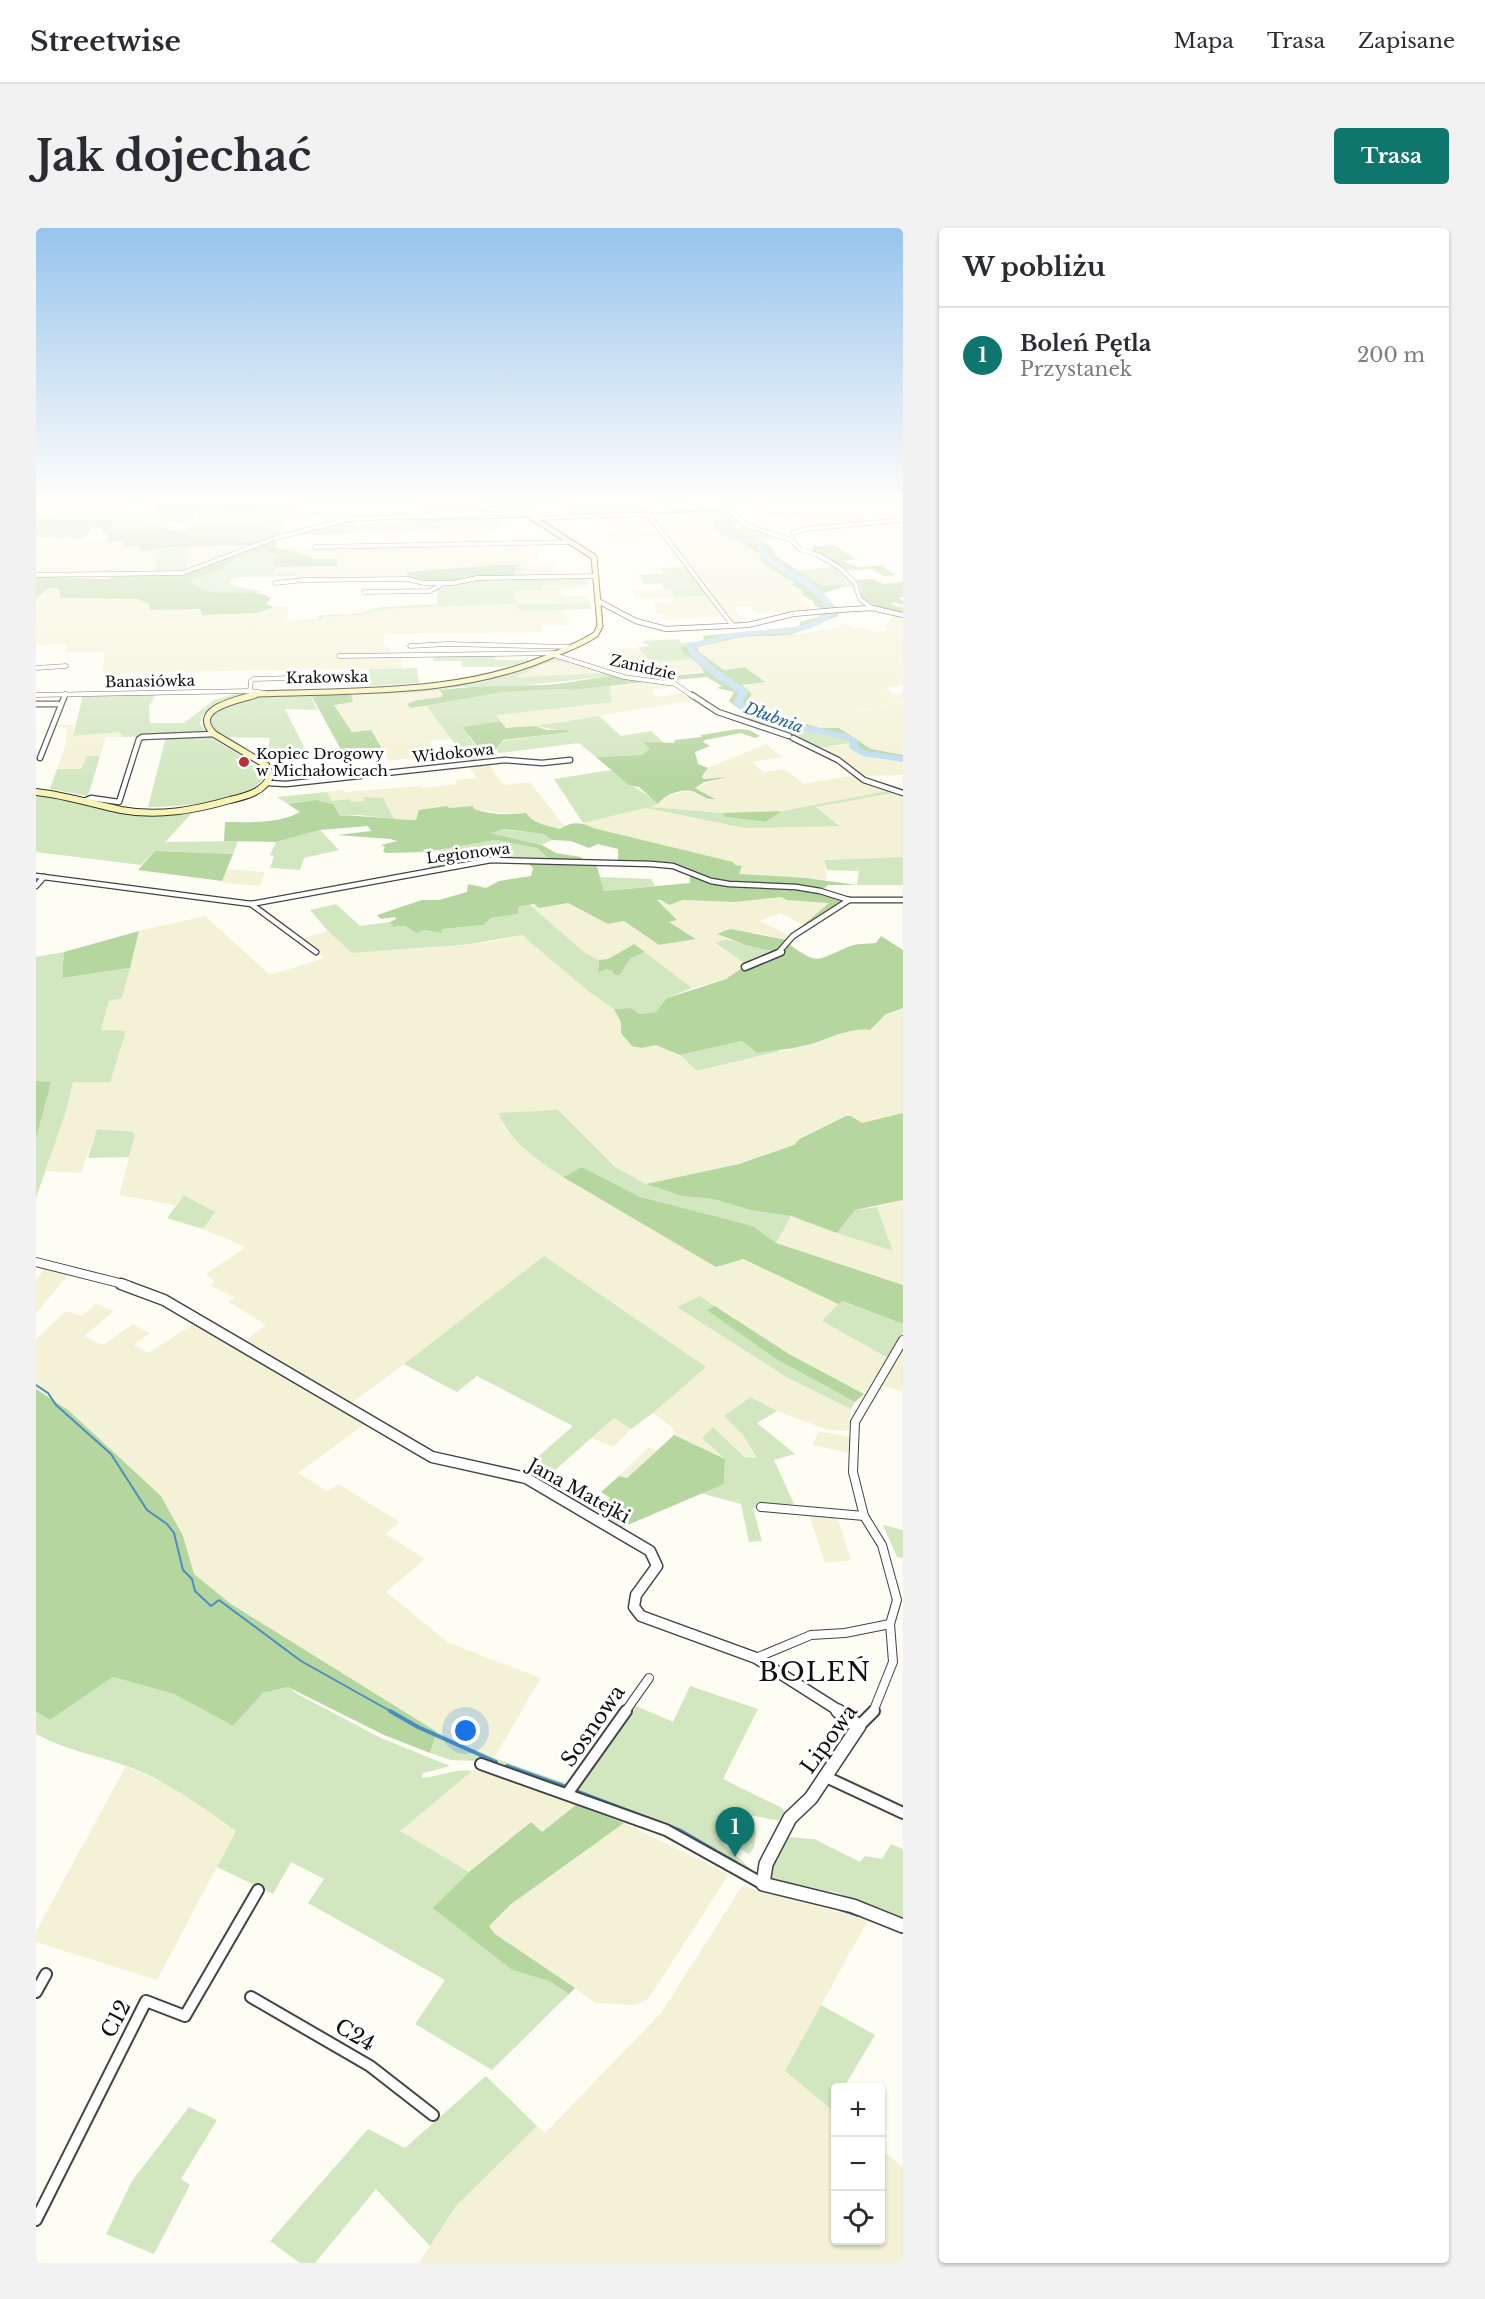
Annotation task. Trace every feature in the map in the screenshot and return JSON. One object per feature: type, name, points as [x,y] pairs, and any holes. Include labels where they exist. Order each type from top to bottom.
[{"type":"main road","name":"Krakowska","points":[[214,734],[207,727],[206,721],[215,708],[235,699],[265,693],[445,686],[510,673],[589,639],[598,630],[597,592]]},
{"type":"main road","points":[[36,792],[134,812],[179,812],[243,797],[268,783],[271,772],[266,765],[214,734]]},
{"type":"street","points":[[707,592],[733,626]]},
{"type":"street","points":[[858,592],[860,599],[872,608]]},
{"type":"street","points":[[598,601],[604,602],[626,617],[657,628],[675,630],[758,623],[793,614],[838,610],[872,608],[903,615]]},
{"type":"street","points":[[410,646],[457,644],[573,647]]},
{"type":"street","name":"Zanidzie","points":[[339,656],[556,654],[624,677],[675,684],[718,712],[791,737],[838,760],[864,780],[903,793]]},
{"type":"street","points":[[36,668],[66,666]]},
{"type":"street","points":[[250,691],[251,681],[254,679],[366,676]]},
{"type":"street","name":"Banasiówka","points":[[36,695],[250,691],[265,693]]},
{"type":"street","points":[[40,758],[65,694]]},
{"type":"street","points":[[36,704],[58,704]]},
{"type":"street","points":[[84,801],[91,798],[119,802],[139,740],[142,737],[214,734]]},
{"type":"street","name":"Widokowa","points":[[268,783],[286,784],[505,760],[542,763],[570,760]]},
{"type":"street","name":"Legionowa","points":[[36,876],[251,904],[384,878],[506,859],[673,866],[711,881],[820,891],[849,900],[903,900]]},
{"type":"street","points":[[36,886],[44,877]]},
{"type":"street","points":[[745,967],[781,952],[793,936],[849,900]]},
{"type":"street","points":[[251,904],[316,952]]},
{"type":"street","name":"Jana Matejki","points":[[36,1262],[138,1288],[164,1300],[432,1457],[513,1474],[558,1495],[650,1551],[657,1566],[636,1595],[634,1607],[641,1616],[756,1658],[818,1696],[859,1726]]},
{"type":"street","name":"Lipowa","points":[[763,1884],[766,1864],[787,1823],[811,1798],[859,1726],[870,1717],[877,1706],[892,1662],[894,1653],[890,1624],[897,1600],[896,1589],[882,1545],[864,1516],[853,1472],[855,1422],[903,1340]]},
{"type":"street","points":[[761,1508],[864,1516]]},
{"type":"street","points":[[756,1658],[812,1635],[845,1633],[890,1624]]},
{"type":"street","name":"Sosnowa","points":[[567,1794],[649,1678]]},
{"type":"street","points":[[481,1764],[666,1830],[763,1884],[853,1906],[903,1926]]},
{"type":"street","points":[[826,1777],[903,1813]]},
{"type":"street","name":"C12","points":[[36,2220],[39,2206],[146,2001],[185,2016],[258,1890]]},
{"type":"street","points":[[36,1992],[46,1974]]},
{"type":"street","name":"C24","points":[[251,1997],[370,2066],[433,2115]]},
{"type":"green space","points":[[36,592],[44,592],[36,598]]},
{"type":"green space","points":[[44,592],[59,592],[60,598],[138,599],[149,604],[150,610],[201,609],[202,615],[258,613],[274,607],[289,607],[286,619],[294,621],[321,620],[322,617],[358,615],[384,609],[517,604],[519,611],[561,610],[571,625],[541,626],[542,632],[383,634],[385,647],[390,648],[390,655],[400,657],[403,668],[102,673],[105,652],[65,652],[67,644],[36,645],[36,598]]},
{"type":"green space","points":[[59,592],[254,593],[271,598],[266,604],[274,607],[258,613],[202,615],[200,609],[150,610],[149,604],[138,599],[60,598]]},
{"type":"green space","points":[[215,592],[263,592],[224,593]]},
{"type":"green space","points":[[437,592],[514,592],[517,604],[384,609],[358,615],[322,617],[321,620],[294,621],[318,619],[322,614],[356,614],[382,607],[437,604]]},
{"type":"green space","points":[[514,592],[561,592],[563,596],[589,596],[590,603],[517,604]]},
{"type":"green space","points":[[633,592],[689,592],[707,595],[705,592],[802,592],[802,597],[812,609],[757,614],[751,607],[734,607],[745,623],[734,625],[723,616],[664,620],[662,614],[657,615],[653,603],[671,603],[669,598],[636,599]]},
{"type":"green space","points":[[672,592],[705,592],[708,596],[675,597]]},
{"type":"green space","points":[[802,592],[827,592],[823,596],[837,608],[824,609],[815,606],[813,601],[803,596]]},
{"type":"green space","points":[[861,592],[903,592],[903,597],[899,598],[903,601],[903,605],[893,602],[890,604],[903,608],[903,614],[878,608],[861,597]]},
{"type":"green space","points":[[590,603],[592,609],[519,611],[517,604]]},
{"type":"green space","points":[[839,611],[838,616],[790,635],[743,637],[697,647],[699,652],[724,670],[745,667],[765,682],[742,685],[752,694],[746,703],[751,707],[820,728],[839,728],[871,749],[903,755],[903,761],[865,755],[850,748],[849,741],[845,738],[784,726],[754,717],[729,701],[734,692],[717,688],[722,686],[707,677],[664,681],[650,679],[704,673],[700,665],[685,654],[680,647],[704,640],[703,636],[795,627],[800,625],[800,622],[822,616],[816,613]]},
{"type":"green space","points":[[893,616],[903,619],[903,685],[885,688],[895,695],[903,693],[903,701],[848,713],[903,702],[903,755],[871,749],[839,728],[820,728],[751,707],[746,703],[752,694],[741,685],[764,682],[745,667],[724,670],[699,652],[697,647],[743,637],[790,635],[843,627],[839,623],[845,623],[855,629],[862,628],[875,632],[887,630],[884,625]]},
{"type":"green space","points":[[679,639],[681,643],[700,641],[680,647],[691,660],[651,662],[638,647],[650,646],[642,641]]},
{"type":"green space","points":[[611,649],[640,649],[651,662],[691,660],[702,666],[705,671],[654,677],[647,665],[650,662],[620,663]]},
{"type":"green space","points":[[496,655],[495,660],[530,660],[514,667],[462,667],[462,661],[433,661],[434,656]]},
{"type":"green space","points":[[554,658],[565,661],[549,662],[515,677],[605,673],[575,664],[616,675],[541,684],[460,687],[407,693],[310,693],[317,710],[285,709],[307,753],[267,752],[270,738],[229,737],[273,765],[215,730],[211,722],[212,717],[222,706],[260,695],[288,693],[396,692],[444,688],[486,681]]},
{"type":"green space","points":[[566,661],[607,673],[513,677],[549,662]]},
{"type":"green space","points":[[417,668],[419,683],[369,686],[369,669]]},
{"type":"green space","points":[[616,675],[671,684],[644,682],[574,690],[503,692],[411,708],[407,704],[441,697],[443,694],[439,690],[551,684]]},
{"type":"green space","points":[[644,682],[675,687],[651,690],[658,697],[684,693],[697,700],[528,727],[506,728],[495,715],[612,701],[610,686]]},
{"type":"green space","points":[[610,686],[612,702],[496,715],[500,721],[462,727],[486,761],[468,762],[426,705],[503,692],[574,690]]},
{"type":"green space","points":[[439,690],[444,694],[441,697],[418,700],[411,708],[426,705],[452,739],[429,741],[438,755],[389,761],[371,730],[352,732],[334,704],[353,702],[351,694]]},
{"type":"green space","points":[[241,692],[255,692],[222,701],[201,716],[200,724],[208,735],[123,737],[119,732],[73,736],[83,695],[155,695],[149,707],[150,723],[184,723],[214,700]]},
{"type":"green space","points":[[310,693],[351,694],[353,702],[334,705],[352,732],[371,730],[384,752],[345,757]]},
{"type":"green space","points":[[599,716],[621,736],[651,731],[664,743],[644,742],[651,749],[642,755],[596,757],[579,743],[499,753],[496,749],[503,741],[569,732],[535,726]]},
{"type":"green space","points":[[757,716],[792,729],[845,738],[850,743],[819,748],[784,733],[740,720]]},
{"type":"green space","points":[[500,721],[506,728],[535,726],[547,730],[570,732],[503,740],[496,749],[481,751],[462,727]]},
{"type":"green space","points":[[51,725],[74,725],[73,736],[119,732],[123,737],[106,737],[100,756],[87,756],[81,769],[57,769],[65,747],[67,728]]},
{"type":"green space","points":[[738,729],[749,730],[760,736],[755,738],[741,733],[705,740],[703,742],[710,746],[695,752],[698,764],[708,768],[702,776],[703,779],[729,777],[704,782],[695,788],[715,799],[708,799],[691,791],[682,791],[668,795],[658,804],[639,787],[629,785],[596,757],[642,755],[650,749],[643,742],[674,743],[675,740]]},
{"type":"green space","points":[[166,737],[209,737],[245,758],[235,759],[240,767],[256,765],[264,774],[259,783],[248,791],[232,797],[194,804],[148,807]]},
{"type":"green space","points":[[766,744],[782,757],[752,762],[764,772],[785,769],[804,784],[854,775],[874,786],[903,796],[903,857],[824,860],[827,880],[763,877],[738,874],[735,865],[593,828],[583,823],[646,808],[744,828],[840,825],[815,806],[769,812],[723,813],[649,807],[665,796],[690,791],[709,800],[714,799],[695,788],[716,779],[712,777],[703,779],[702,776],[708,768]]},
{"type":"green space","points":[[849,744],[889,760],[903,761],[903,775],[862,776],[846,763],[819,748]]},
{"type":"green space","points":[[87,756],[100,756],[88,796],[50,789],[57,769],[81,769]]},
{"type":"green space","points":[[488,762],[503,785],[530,782],[564,826],[560,829],[550,827],[529,819],[526,813],[510,814],[456,807],[416,820],[394,819],[383,798],[364,797],[365,801],[352,802],[349,799],[331,801],[327,792],[421,786],[422,788],[457,784],[455,780],[477,778],[467,764]]},
{"type":"green space","points":[[611,770],[658,803],[651,807],[723,813],[727,817],[764,822],[782,811],[888,791],[892,793],[816,807],[840,826],[744,828],[646,808],[583,823],[554,779]]},
{"type":"green space","points":[[327,792],[332,801],[349,799],[352,802],[365,801],[363,797],[383,798],[394,819],[359,815],[340,816],[315,800],[288,804],[277,797]]},
{"type":"green space","points":[[36,796],[136,816],[192,813],[165,842],[238,841],[233,854],[155,851],[141,865],[36,852]]},
{"type":"green space","points":[[315,800],[333,804],[340,816],[416,820],[419,810],[447,806],[449,808],[473,806],[474,809],[493,813],[526,813],[536,822],[560,829],[572,824],[585,824],[593,828],[733,862],[735,865],[742,866],[739,874],[806,878],[857,885],[828,885],[822,890],[734,883],[712,879],[691,870],[670,865],[618,862],[618,849],[598,844],[589,848],[571,841],[552,840],[543,834],[505,829],[490,833],[542,845],[556,853],[581,857],[583,861],[549,859],[537,848],[495,840],[426,852],[386,853],[383,851],[385,847],[381,845],[397,841],[337,835],[371,831],[368,826],[320,830],[276,842],[224,841],[225,822],[264,822],[283,819],[300,812],[288,804]]},
{"type":"green space","points":[[782,811],[765,822],[726,817],[723,813]]},
{"type":"green space","points":[[500,829],[543,834],[552,840],[542,845],[489,833]]},
{"type":"green space","points":[[320,830],[339,850],[304,858],[300,870],[270,868],[274,856],[270,855],[276,842]]},
{"type":"green space","points":[[495,840],[537,848],[549,859],[512,858],[497,849],[450,861],[438,850]]},
{"type":"green space","points":[[497,849],[513,857],[432,869],[429,866]]},
{"type":"green space","points":[[155,851],[233,854],[222,881],[138,870]]},
{"type":"green space","points":[[903,857],[903,885],[857,885],[859,871],[827,870],[824,860]]},
{"type":"green space","points":[[527,862],[596,863],[604,891],[690,883],[690,873],[712,883],[813,890],[842,899],[843,902],[806,926],[803,925],[829,903],[787,900],[781,897],[735,902],[683,900],[669,905],[657,900],[677,920],[669,922],[696,939],[659,945],[624,921],[608,924],[568,903],[539,908],[534,904],[518,907],[518,914],[491,918],[484,925],[442,929],[441,933],[425,930],[416,933],[405,926],[393,927],[390,922],[396,919],[395,917],[381,919],[377,915],[422,900],[439,900],[467,892],[468,884],[486,888],[499,881],[531,876],[533,868]]},
{"type":"green space","points":[[226,869],[265,872],[260,886],[221,883]]},
{"type":"green space","points":[[600,877],[651,879],[655,886],[604,891]]},
{"type":"green space","points":[[781,897],[829,903],[803,925],[781,913],[760,921],[790,936],[787,940],[756,933],[718,934],[726,939],[715,944],[747,965],[740,967],[743,969],[726,979],[692,988],[634,944],[608,959],[599,960],[585,953],[530,905],[540,907],[568,903],[608,924],[624,921],[659,945],[696,938],[668,922],[676,919],[657,901],[735,902]]},
{"type":"green space","points":[[336,904],[360,926],[390,922],[393,927],[405,926],[416,933],[425,930],[441,933],[441,929],[484,925],[491,918],[517,914],[518,907],[530,905],[585,953],[599,960],[598,967],[613,971],[631,958],[645,952],[692,988],[667,998],[657,1012],[640,1014],[631,1008],[614,1009],[588,991],[522,935],[470,944],[352,953],[310,910]]},
{"type":"green space","points":[[205,916],[270,975],[324,958],[302,938],[328,931],[353,953],[489,942],[522,935],[614,1009],[642,1048],[656,1045],[676,1052],[698,1071],[805,1046],[856,1028],[870,1030],[886,1014],[903,1008],[903,1113],[862,1123],[851,1116],[846,1116],[799,1138],[794,1145],[739,1164],[646,1184],[615,1167],[590,1144],[498,1113],[505,1129],[538,1160],[563,1177],[838,1304],[822,1321],[888,1358],[864,1394],[789,1354],[701,1296],[678,1307],[786,1377],[851,1409],[849,1431],[828,1430],[777,1411],[749,1397],[724,1416],[743,1435],[758,1458],[746,1457],[713,1427],[703,1438],[725,1459],[674,1435],[672,1427],[653,1413],[705,1367],[460,1323],[350,1404],[243,1342],[266,1325],[229,1302],[234,1297],[209,1285],[215,1282],[206,1274],[246,1247],[203,1229],[214,1212],[185,1195],[175,1205],[119,1195],[135,1136],[97,1129],[81,1173],[46,1171],[56,1135],[67,1108],[73,1082],[125,1031],[101,1031],[109,1001],[122,998],[139,931]]},
{"type":"green space","points":[[730,929],[787,940],[776,952],[746,945],[717,934]]},
{"type":"green space","points":[[139,931],[130,968],[62,978],[64,952]]},
{"type":"green space","points":[[881,936],[903,950],[903,1008],[886,1014],[870,1030],[845,1032],[812,1044],[757,1053],[742,1041],[680,1055],[656,1045],[642,1048],[632,1046],[621,1033],[621,1022],[614,1009],[631,1008],[640,1014],[656,1012],[667,998],[726,979],[739,970],[783,953],[789,944],[806,956],[818,959],[858,944],[876,943]]},
{"type":"green space","points":[[726,939],[776,952],[747,965],[715,943]]},
{"type":"green space","points":[[634,944],[645,952],[631,958],[619,975],[614,975],[613,971],[606,969],[598,972],[599,960],[608,959]]},
{"type":"green space","points":[[64,952],[62,978],[130,968],[122,998],[109,1001],[101,1030],[126,1031],[110,1082],[73,1082],[67,1108],[36,1198],[36,1137],[50,1082],[36,1081],[36,957]]},
{"type":"green space","points":[[742,1041],[757,1053],[781,1051],[697,1071],[680,1055]]},
{"type":"green space","points":[[36,1081],[51,1082],[36,1138]]},
{"type":"green space","points":[[558,1110],[615,1167],[646,1184],[682,1196],[713,1199],[750,1210],[791,1216],[776,1243],[753,1226],[642,1198],[582,1167],[563,1177],[517,1142],[498,1113]]},
{"type":"green space","points":[[903,1113],[903,1200],[855,1210],[837,1233],[791,1216],[750,1210],[713,1199],[682,1196],[646,1184],[739,1164],[794,1145],[799,1139],[846,1116],[851,1116],[862,1123]]},
{"type":"green space","points":[[97,1129],[133,1132],[135,1136],[129,1157],[88,1158]]},
{"type":"green space","points":[[582,1167],[640,1197],[753,1226],[776,1243],[903,1285],[903,1324],[842,1301],[838,1304],[743,1259],[716,1267],[563,1177]]},
{"type":"green space","points":[[184,1195],[215,1212],[203,1229],[167,1218]]},
{"type":"green space","points":[[903,1200],[903,1285],[776,1243],[791,1216],[893,1251],[877,1207]]},
{"type":"green space","points":[[877,1207],[893,1251],[837,1233],[855,1210]]},
{"type":"green space","points":[[544,1256],[706,1367],[631,1429],[614,1418],[545,1479],[524,1469],[573,1426],[477,1376],[457,1392],[404,1364]]},
{"type":"green space","points":[[45,1268],[69,1274],[36,1313],[36,1280]]},
{"type":"green space","points":[[700,1296],[715,1306],[708,1310],[776,1359],[855,1402],[851,1409],[786,1377],[677,1307]]},
{"type":"green space","points":[[841,1301],[903,1324],[903,1333],[888,1358],[822,1321]]},
{"type":"green space","points":[[96,1304],[114,1311],[84,1336],[103,1345],[133,1324],[150,1333],[134,1345],[149,1353],[193,1324],[365,1424],[298,1473],[327,1491],[338,1484],[400,1522],[386,1534],[425,1559],[386,1592],[449,1643],[541,1678],[494,1758],[437,1732],[231,1604],[194,1574],[183,1536],[68,1410],[36,1389],[36,1339],[66,1311],[82,1316]]},
{"type":"green space","points":[[715,1306],[789,1354],[864,1394],[855,1402],[776,1359],[707,1310]]},
{"type":"green space","points":[[903,1346],[903,1392],[880,1385]]},
{"type":"green space","points":[[36,1389],[68,1410],[161,1496],[183,1536],[194,1574],[231,1604],[437,1732],[430,1753],[384,1735],[288,1687],[263,1693],[233,1726],[174,1694],[113,1677],[50,1720],[36,1712]]},
{"type":"green space","points":[[750,1397],[777,1411],[757,1423],[795,1454],[774,1460],[794,1504],[753,1508],[762,1541],[749,1542],[741,1504],[700,1493],[724,1484],[725,1459],[702,1438],[713,1427],[745,1457],[757,1458],[743,1435],[724,1416]]},
{"type":"green space","points":[[614,1418],[631,1429],[613,1447],[592,1438]]},
{"type":"green space","points":[[818,1431],[850,1437],[849,1453],[813,1445]]},
{"type":"green space","points":[[674,1435],[725,1459],[724,1484],[623,1527],[597,1511],[610,1498],[601,1492],[619,1476],[627,1478]]},
{"type":"green space","points":[[649,1447],[657,1450],[627,1478],[619,1476]]},
{"type":"green space","points":[[808,1512],[837,1516],[851,1560],[825,1563]]},
{"type":"green space","points":[[883,1525],[903,1530],[903,1558],[897,1557]]},
{"type":"green space","points":[[113,1677],[174,1694],[233,1726],[263,1693],[288,1687],[381,1738],[450,1766],[423,1773],[421,1778],[472,1771],[400,1831],[469,1872],[434,1908],[512,1970],[549,1981],[569,1994],[492,2070],[415,2024],[445,1980],[308,1903],[324,1879],[291,1862],[273,1894],[217,1867],[236,1831],[196,1803],[154,1778],[124,1765],[57,1744],[36,1734],[36,1712],[50,1720]]},
{"type":"green space","points":[[690,1686],[758,1709],[723,1779],[782,1808],[785,1812],[779,1820],[742,1815],[721,1825],[723,1844],[751,1869],[750,1873],[574,1793],[634,1705],[673,1722]]},
{"type":"green space","points":[[437,1732],[494,1758],[568,1784],[562,1789],[498,1767],[475,1761],[451,1760],[430,1753]]},
{"type":"green space","points":[[126,1766],[184,1793],[236,1831],[157,1980],[36,1942],[36,1931]]},
{"type":"green space","points":[[472,1771],[492,1772],[576,1805],[542,1832],[530,1823],[469,1872],[399,1831]]},
{"type":"green space","points":[[576,1805],[624,1823],[510,1905],[489,1926],[495,1934],[575,1988],[569,1994],[549,1981],[512,1970],[433,1908],[469,1872],[531,1822],[542,1832]]},
{"type":"green space","points":[[624,1823],[729,1874],[649,1998],[636,2005],[596,2003],[495,1934],[488,1926],[510,1905]]},
{"type":"green space","points":[[739,1824],[749,1824],[756,1831],[754,1848],[749,1854],[736,1844],[733,1836],[731,1828]]},
{"type":"green space","points":[[788,1837],[814,1839],[860,1862],[865,1856],[882,1859],[891,1844],[903,1849],[903,1918],[838,1893],[770,1879],[770,1869]]},
{"type":"green space","points":[[742,1886],[868,1920],[785,2071],[831,2109],[831,2245],[885,2245],[885,2152],[903,2167],[903,2263],[419,2263],[456,2206],[537,2126],[545,2133],[661,2013]]},
{"type":"green space","points":[[821,2005],[875,2035],[846,2083],[831,2083],[831,2109],[785,2071]]},
{"type":"green space","points":[[486,2076],[537,2126],[456,2206],[430,2246],[376,2189],[315,2263],[300,2263],[270,2241],[368,2129],[405,2148]]},
{"type":"green space","points":[[189,2107],[217,2120],[181,2179],[190,2185],[154,2254],[106,2234],[132,2181]]},
{"type":"waterway","name":"Dłubnia","points":[[817,592],[828,603],[832,612],[825,618],[791,632],[741,634],[689,646],[697,657],[713,671],[744,692],[737,703],[752,712],[768,720],[795,728],[848,738],[854,741],[854,747],[863,753],[903,759]]},
{"type":"waterway","points":[[36,1385],[48,1393],[56,1405],[111,1454],[147,1510],[167,1524],[174,1533],[183,1570],[192,1579],[195,1591],[211,1606],[219,1600],[301,1661],[392,1712]]},
{"type":"waterway","points":[[390,1711],[418,1727],[496,1762]]},
{"type":"waterway","points":[[507,1766],[566,1787]]},
{"type":"waterway","points":[[576,1791],[679,1830],[736,1863]]},
{"type":"waterway","points":[[840,1909],[858,1915]]},
{"type":"place","name":"Kopiec Drogowy w Michałowicach","points":[[244,762]]},
{"type":"place","name":"Boleń Pętla","points":[[735,1857]]},
{"type":"district","name":"BOLEŃ","points":[[815,1672]]}]
